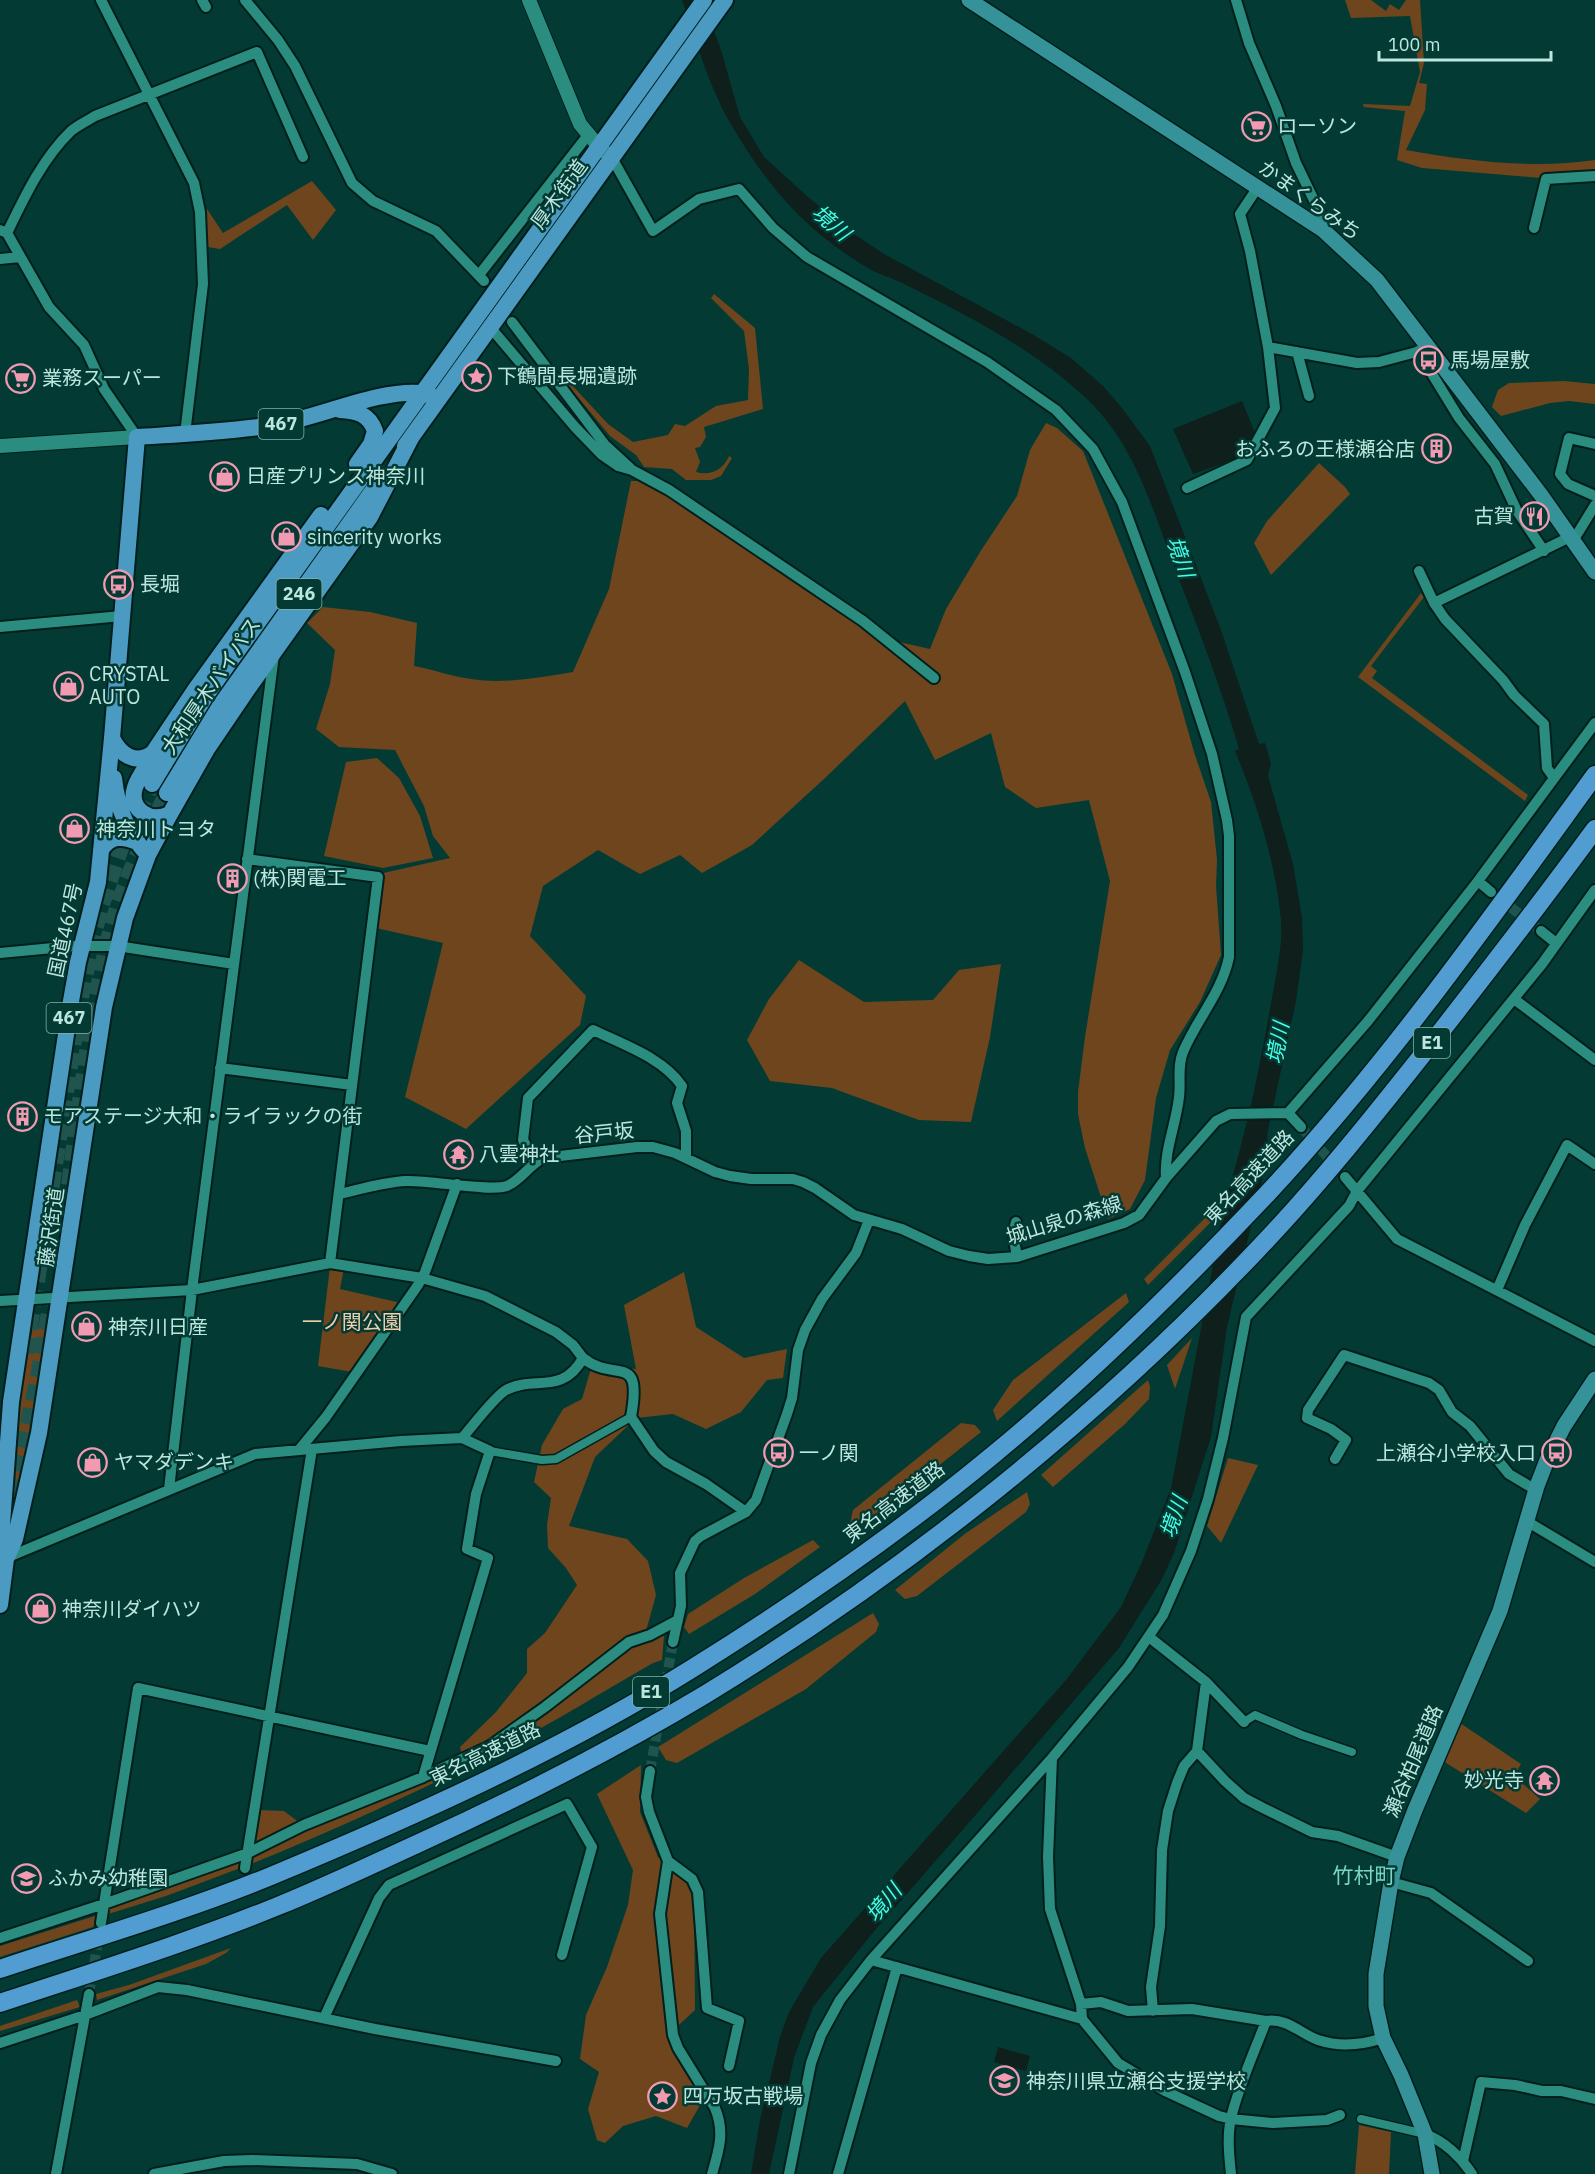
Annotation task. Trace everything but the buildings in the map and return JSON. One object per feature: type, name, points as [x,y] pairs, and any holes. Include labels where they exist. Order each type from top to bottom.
[{"type":"highway","name":"厚木街道","points":[[422,393],[679,36],[716,2]]},
{"type":"highway","name":"厚木街道","points":[[439,399],[490,327],[600,147],[687,53],[716,2]]},
{"type":"highway","name":"467","points":[[137,437],[267,426],[304,419],[381,396],[422,393],[439,399]]},
{"type":"highway","name":"大和厚木バイパス","points":[[152,784],[206,697],[354,478],[377,446],[422,393]]},
{"type":"highway","name":"大和厚木バイパス","points":[[167,793],[239,678],[439,399]]},
{"type":"highway","points":[[336,410],[354,411],[368,418],[375,431],[377,446]]},
{"type":"highway","name":"国道467号","points":[[3,1560],[1,1537],[8,1429],[26,1300],[71,1001],[98,882],[137,437]]},
{"type":"highway","name":"藤沢街道","points":[[0,1605],[3,1560],[15,1539],[39,1433],[105,1006],[124,918],[148,855],[218,733],[370,517],[411,438]]},
{"type":"highway","name":"246","points":[[160,746],[208,671],[377,446]]},
{"type":"highway","name":"国道467号","points":[[112,738],[113,772],[118,801],[137,842],[148,855]]},
{"type":"highway","points":[[112,738],[117,747],[131,758],[149,756],[160,746]]},
{"type":"highway","points":[[160,746],[132,793],[137,807],[142,812],[154,817],[170,814]]},
{"type":"highway","name":"東名高速道路","points":[[0,1969],[171,1912],[278,1873],[440,1802],[518,1764],[690,1670],[866,1552],[990,1457],[1046,1410],[1131,1332],[1268,1193],[1329,1124],[1406,1030],[1595,775]]},
{"type":"highway","name":"E1","points":[[0,2003],[178,1944],[278,1906],[531,1790],[705,1694],[801,1632],[883,1575],[1008,1480],[1198,1309],[1259,1248],[1357,1138],[1522,928],[1595,829]]},
{"type":"highway","points":[[101,850],[105,844],[116,838],[137,842]]},
{"type":"main road","name":"かまくらみち","points":[[969,0],[1323,230],[1377,280],[1424,350],[1572,539],[1595,573]]},
{"type":"main road","name":"瀬谷柏尾道路","points":[[1432,2174],[1425,2134],[1383,2038],[1376,2006],[1376,1974],[1391,1882],[1397,1857],[1415,1810],[1500,1611],[1547,1460],[1564,1426],[1595,1379]]},
{"type":"street","points":[[101,0],[194,183],[199,201],[203,284],[185,434]]},
{"type":"street","points":[[245,0],[278,39],[295,66],[352,183],[373,201],[436,231],[481,278],[600,147]]},
{"type":"street","points":[[529,0],[580,124],[600,147],[653,231],[699,199],[739,189],[773,228],[807,257],[987,362],[1056,410],[1093,449],[1122,501],[1185,672],[1208,744],[1229,836],[1229,957],[1220,984],[1182,1053],[1179,1097],[1165,1163],[1166,1178]]},
{"type":"street","points":[[1236,0],[1249,43],[1276,106],[1296,163],[1322,217],[1323,230]]},
{"type":"street","points":[[137,437],[104,389],[84,345],[49,307],[3,232],[51,155],[72,130],[95,116],[257,52],[303,157]]},
{"type":"street","points":[[1534,228],[1546,179],[1595,176]]},
{"type":"street","points":[[1187,488],[1247,460],[1275,408],[1268,347],[1250,251],[1240,213],[1258,187]]},
{"type":"street","points":[[0,259],[20,257]]},
{"type":"street","points":[[512,322],[605,446],[632,470]]},
{"type":"street","points":[[490,327],[575,427],[602,455],[618,466],[632,470],[662,485],[863,621],[934,678]]},
{"type":"street","points":[[1268,347],[1357,363],[1379,363],[1424,350],[1459,418],[1495,464],[1517,511],[1544,551]]},
{"type":"street","points":[[1297,352],[1309,396]]},
{"type":"street","points":[[0,446],[137,437]]},
{"type":"street","points":[[1595,444],[1569,438],[1560,474],[1568,484],[1595,496]]},
{"type":"street","points":[[1434,603],[1572,539],[1595,505]]},
{"type":"street","points":[[1419,571],[1444,619],[1544,724],[1547,768],[1554,778]]},
{"type":"street","points":[[0,627],[122,616]]},
{"type":"street","points":[[169,1489],[220,1068],[275,649]]},
{"type":"street","points":[[1300,1127],[1288,1113],[1368,1021],[1478,881],[1595,723]]},
{"type":"street","points":[[247,859],[378,876],[330,1263]]},
{"type":"street","points":[[1478,881],[1491,892]]},
{"type":"street","points":[[789,2174],[812,2063],[821,2035],[840,2000],[871,1960],[1052,1758],[1128,1667],[1149,1637],[1175,1591],[1208,1499],[1223,1438],[1246,1317],[1349,1206],[1358,1191],[1542,964],[1595,890]]},
{"type":"street","points":[[1541,932],[1556,943]]},
{"type":"street","points":[[0,953],[82,946],[117,946],[234,964]]},
{"type":"street","points":[[1514,999],[1595,1060]]},
{"type":"street","points":[[535,1162],[523,1140],[528,1098],[593,1030],[648,1057],[675,1075],[682,1086],[677,1103],[686,1131],[686,1157]]},
{"type":"street","points":[[220,1068],[352,1084]]},
{"type":"street","name":"城山泉の森線","points":[[869,1220],[902,1229],[949,1251],[969,1256],[988,1259],[1017,1257],[1124,1223],[1139,1215],[1166,1178],[1216,1121],[1230,1114],[1288,1113]]},
{"type":"street","points":[[1497,1290],[1525,1226],[1567,1145],[1595,1164]]},
{"type":"street","name":"谷戸坂","points":[[339,1194],[391,1182],[408,1181],[498,1188],[517,1181],[535,1162],[552,1156],[644,1147],[675,1153],[715,1172],[730,1176],[751,1179],[793,1179],[803,1182],[854,1215],[869,1220]]},
{"type":"street","points":[[1345,1177],[1397,1239],[1595,1341]]},
{"type":"street","points":[[299,1450],[326,1417],[422,1278],[457,1184]]},
{"type":"street","points":[[1545,1186],[1556,1192]]},
{"type":"street","points":[[673,1642],[681,1606],[680,1573],[695,1541],[746,1512],[756,1500],[792,1398],[798,1350],[805,1330],[822,1299],[856,1253],[869,1220]]},
{"type":"street","points":[[1016,1222],[1013,1234],[1017,1257]]},
{"type":"street","points":[[0,1301],[192,1290],[330,1263],[422,1278],[485,1296],[556,1332],[573,1345],[590,1364],[628,1375],[634,1382],[635,1390],[631,1417],[654,1450],[666,1461],[706,1484],[746,1512]]},
{"type":"street","points":[[1335,1459],[1346,1440],[1307,1418],[1308,1410],[1344,1355],[1429,1383],[1439,1390],[1452,1412],[1470,1426],[1509,1474],[1536,1490]]},
{"type":"street","points":[[462,1438],[505,1391],[560,1381],[574,1372],[583,1358]]},
{"type":"street","points":[[3,1560],[255,1454],[462,1438],[490,1451],[542,1460],[556,1459],[631,1417]]},
{"type":"street","points":[[245,1868],[312,1449]]},
{"type":"street","points":[[423,1776],[488,1558],[467,1549],[476,1494],[490,1451]]},
{"type":"street","points":[[1527,1522],[1595,1562]]},
{"type":"street","points":[[0,1938],[248,1853],[304,1825],[490,1746],[629,1642],[650,1635],[678,1620]]},
{"type":"street","points":[[1149,1637],[1206,1682],[1244,1722],[1255,1715],[1302,1735],[1352,1752]]},
{"type":"street","points":[[1153,2011],[1151,1987],[1160,1926],[1160,1871],[1165,1828],[1184,1766],[1197,1751],[1206,1682]]},
{"type":"street","points":[[100,1923],[138,1688],[430,1750]]},
{"type":"street","points":[[1197,1751],[1244,1798],[1312,1832],[1338,1836],[1397,1857]]},
{"type":"street","points":[[1052,1758],[1048,1857],[1050,1909],[1081,2004],[1082,2019]]},
{"type":"street","points":[[650,1771],[646,1797],[649,1812],[668,1862],[660,1914],[671,2023],[678,2048],[719,2117],[721,2138],[712,2174]]},
{"type":"street","points":[[324,2018],[379,1898],[389,1885],[567,1804],[591,1847],[562,1955]]},
{"type":"street","points":[[668,1862],[692,1879],[698,1892],[707,2008],[739,2021],[729,2066]]},
{"type":"street","points":[[1391,1882],[1431,1893],[1528,1961]]},
{"type":"street","points":[[871,1960],[1082,2019],[1118,2063],[1165,2091],[1219,2116],[1274,2123],[1327,2120],[1340,2115]]},
{"type":"street","points":[[838,2174],[897,1967]]},
{"type":"street","points":[[0,2043],[85,2015],[158,1987],[187,1990],[556,2061]]},
{"type":"street","points":[[56,2174],[89,1994]]},
{"type":"street","points":[[1081,2004],[1101,2002],[1122,2010],[1192,2009],[1266,2021],[1278,2019],[1318,2040],[1349,2045],[1368,2043],[1383,2038]]},
{"type":"street","points":[[1231,2174],[1229,2140],[1231,2119],[1266,2021]]},
{"type":"street","points":[[1463,2161],[1481,2082],[1515,2085],[1542,2091],[1594,2095]]},
{"type":"street","points":[[1361,2119],[1436,2138],[1463,2161],[1472,2174]]},
{"type":"street","points":[[154,2174],[224,2161],[252,2160],[357,2164],[392,2174]]},
{"type":"green space","points":[[1345,0],[1371,0],[1386,11],[1390,4],[1399,10],[1406,0],[1420,0],[1424,63],[1419,83],[1427,84],[1425,110],[1406,150],[1524,164],[1595,160],[1595,171],[1543,173],[1541,178],[1422,168],[1397,160],[1405,111],[1364,107],[1363,104],[1410,106],[1420,72],[1410,16],[1351,18]]},
{"type":"green space","points":[[312,181],[336,210],[313,240],[287,205],[220,249],[208,247],[203,212],[207,209],[223,233]]},
{"type":"green space","points":[[714,294],[755,328],[763,409],[704,427],[706,437],[700,447],[695,448],[700,462],[696,472],[716,471],[729,456],[732,458],[721,476],[711,480],[686,480],[672,469],[644,467],[636,455],[610,436],[567,384],[571,384],[608,424],[633,442],[668,435],[675,424],[685,426],[716,406],[748,400],[749,369],[744,331],[711,298]]},
{"type":"green space","points":[[1564,381],[1595,384],[1595,404],[1569,401],[1550,403],[1501,416],[1492,407],[1498,390],[1509,383]]},
{"type":"green space","points":[[1046,423],[1057,428],[1083,451],[1172,674],[1211,802],[1217,860],[1216,886],[1221,955],[1200,1002],[1170,1050],[1156,1098],[1145,1180],[1130,1209],[1108,1219],[1085,1148],[1078,1114],[1078,1092],[1085,1037],[1110,881],[1089,800],[1036,808],[1005,787],[991,733],[935,760],[905,701],[752,845],[702,873],[680,855],[640,874],[598,850],[543,886],[530,936],[586,996],[580,1025],[466,1129],[405,1097],[443,943],[376,928],[379,874],[450,858],[433,836],[424,806],[395,750],[339,747],[316,729],[330,684],[335,650],[307,623],[323,607],[370,612],[417,623],[414,666],[465,678],[506,681],[573,672],[609,589],[631,481],[654,481],[890,640],[930,649],[946,609],[1017,496],[1030,450]]},
{"type":"green space","points":[[1319,463],[1350,494],[1271,575],[1254,543],[1267,521]]},
{"type":"green space","points":[[1421,593],[1424,597],[1371,666],[1377,671],[1372,678],[1528,795],[1525,801],[1358,677]]},
{"type":"green space","points":[[377,758],[399,778],[420,816],[433,858],[383,868],[324,856],[346,762]]},
{"type":"green space","points":[[799,960],[864,1002],[933,1000],[959,970],[1001,964],[990,1037],[971,1122],[919,1120],[832,1088],[770,1081],[747,1040],[769,999]]},
{"type":"green space","points":[[1213,1210],[1212,1221],[1148,1285],[1144,1279]]},
{"type":"green space","name":"一ノ関公園","points":[[330,1267],[344,1268],[340,1289],[401,1303],[352,1372],[318,1366]]},
{"type":"green space","points":[[684,1272],[696,1327],[744,1358],[787,1349],[783,1378],[767,1380],[741,1412],[706,1429],[673,1414],[636,1418],[595,1457],[569,1526],[627,1539],[648,1561],[656,1595],[646,1631],[634,1640],[650,1635],[664,1636],[662,1660],[485,1758],[369,1813],[251,1864],[254,1851],[495,1749],[576,1682],[540,1703],[490,1746],[461,1752],[460,1747],[496,1712],[527,1673],[527,1649],[545,1633],[577,1585],[566,1568],[548,1548],[547,1525],[551,1498],[534,1482],[542,1445],[563,1409],[582,1399],[592,1365],[636,1369],[624,1305]]},
{"type":"green space","points":[[1126,1293],[1129,1302],[997,1421],[993,1410],[1013,1380]]},
{"type":"green space","points":[[33,1326],[53,1329],[9,1541],[13,1438]]},
{"type":"green space","points":[[1192,1338],[1175,1389],[1167,1365]]},
{"type":"green space","points":[[1148,1380],[1149,1399],[1125,1424],[1053,1487],[1041,1475]]},
{"type":"green space","points":[[961,1423],[975,1425],[981,1432],[853,1534],[850,1524],[853,1510]]},
{"type":"green space","points":[[1228,1458],[1258,1465],[1221,1543],[1207,1526]]},
{"type":"green space","points":[[1027,1492],[1030,1504],[1026,1512],[917,1596],[905,1599],[895,1590],[966,1533]]},
{"type":"green space","points":[[813,1540],[820,1547],[755,1594],[689,1634],[684,1627],[688,1614],[744,1578]]},
{"type":"green space","points":[[873,1613],[879,1624],[876,1632],[806,1689],[677,1763],[666,1760],[658,1747]]},
{"type":"green space","points":[[1460,1723],[1521,1764],[1514,1776],[1540,1799],[1526,1813],[1443,1761]]},
{"type":"green space","points":[[641,1765],[640,1812],[658,1857],[694,1890],[695,2010],[667,2036],[703,2100],[687,2128],[656,2116],[623,2126],[605,2143],[597,2140],[588,2109],[599,2072],[580,2059],[586,2015],[607,1967],[628,1905],[633,1870],[597,1794]]},
{"type":"green space","points":[[259,1810],[284,1811],[300,1823],[248,1853]]},
{"type":"green space","points":[[243,1857],[243,1867],[166,1896],[105,1915],[110,1905]]},
{"type":"green space","points":[[98,1915],[93,1927],[0,1957],[0,1946]]},
{"type":"green space","points":[[231,1948],[206,1964],[97,2000],[96,1994],[129,1985]]},
{"type":"green space","points":[[77,2000],[80,2007],[0,2031],[0,2026]]},
{"type":"green space","points":[[1359,2125],[1391,2132],[1389,2174],[1355,2174]]},
{"type":"water","name":"境川","points":[[682,0],[703,0],[722,53],[740,117],[764,157],[848,230],[884,254],[1032,334],[1071,358],[1103,386],[1150,446],[1221,630],[1259,744],[1265,743],[1271,763],[1268,776],[1293,864],[1302,918],[1303,950],[1296,1001],[1267,1135],[1269,1151],[1227,1327],[1211,1437],[1174,1553],[1162,1579],[1119,1648],[871,1935],[813,2007],[794,2058],[769,2174],[751,2174],[760,2120],[780,2037],[789,2012],[821,1958],[1066,1680],[1121,1607],[1142,1562],[1171,1488],[1225,1201],[1246,1126],[1263,1049],[1279,960],[1281,921],[1270,856],[1251,792],[1235,751],[1239,749],[1225,703],[1150,501],[1118,437],[1088,400],[1046,365],[976,321],[866,267],[812,228],[797,213],[769,181],[726,115],[707,73]]},
{"type":"water","points":[[1242,401],[1255,433],[1244,456],[1193,474],[1173,429]]},
{"type":"water","points":[[998,2047],[1030,2056],[1026,2071],[994,2062]]},
{"type":"tunnel","points":[[26,1353],[80,1002],[93,938],[121,848],[152,784]]},
{"type":"tunnel","points":[[69,1185],[90,1032],[108,941],[126,884],[167,793]]},
{"type":"tunnel","points":[[1499,898],[1541,931]]},
{"type":"tunnel","points":[[1301,1127],[1345,1177]]},
{"type":"tunnel","points":[[7,1493],[21,1456],[39,1372],[51,1300]]},
{"type":"tunnel","points":[[650,1771],[673,1642]]},
{"type":"tunnel","points":[[89,1994],[99,1935]]},
{"type":"place","name":"ローソン","points":[[1256,126]]},
{"type":"place","name":"馬場屋敷","points":[[1429,360]]},
{"type":"place","name":"下鶴間長堀遺跡","points":[[476,376]]},
{"type":"place","name":"業務スーパー","points":[[21,378]]},
{"type":"place","name":"おふろの王様瀬谷店","points":[[1436,449]]},
{"type":"place","name":"日産プリンス神奈川","points":[[225,476]]},
{"type":"place","name":"古賀","points":[[1535,516]]},
{"type":"place","name":"sincerity works","points":[[286,537]]},
{"type":"place","name":"長堀","points":[[119,584]]},
{"type":"place","name":"CRYSTAL AUTO","points":[[68,686]]},
{"type":"place","name":"神奈川トヨタ","points":[[75,829]]},
{"type":"place","name":"(株)関電工","points":[[232,878]]},
{"type":"place","name":"モアステージ大和・ライラックの街","points":[[22,1116]]},
{"type":"place","name":"八雲神社","points":[[458,1154]]},
{"type":"place","name":"神奈川日産","points":[[87,1327]]},
{"type":"place","name":"一ノ関","points":[[778,1453]]},
{"type":"place","name":"上瀬谷小学校入口","points":[[1557,1453]]},
{"type":"place","name":"ヤマダデンキ","points":[[93,1462]]},
{"type":"place","name":"神奈川ダイハツ","points":[[41,1609]]},
{"type":"place","name":"妙光寺","points":[[1545,1780]]},
{"type":"place","name":"ふかみ幼稚園","points":[[27,1878]]},
{"type":"place","name":"神奈川県立瀬谷支援学校","points":[[1005,2081]]},
{"type":"place","name":"四万坂古戦場","points":[[662,2096]]},
{"type":"district","name":"竹村町","points":[[1364,1876]]}]
